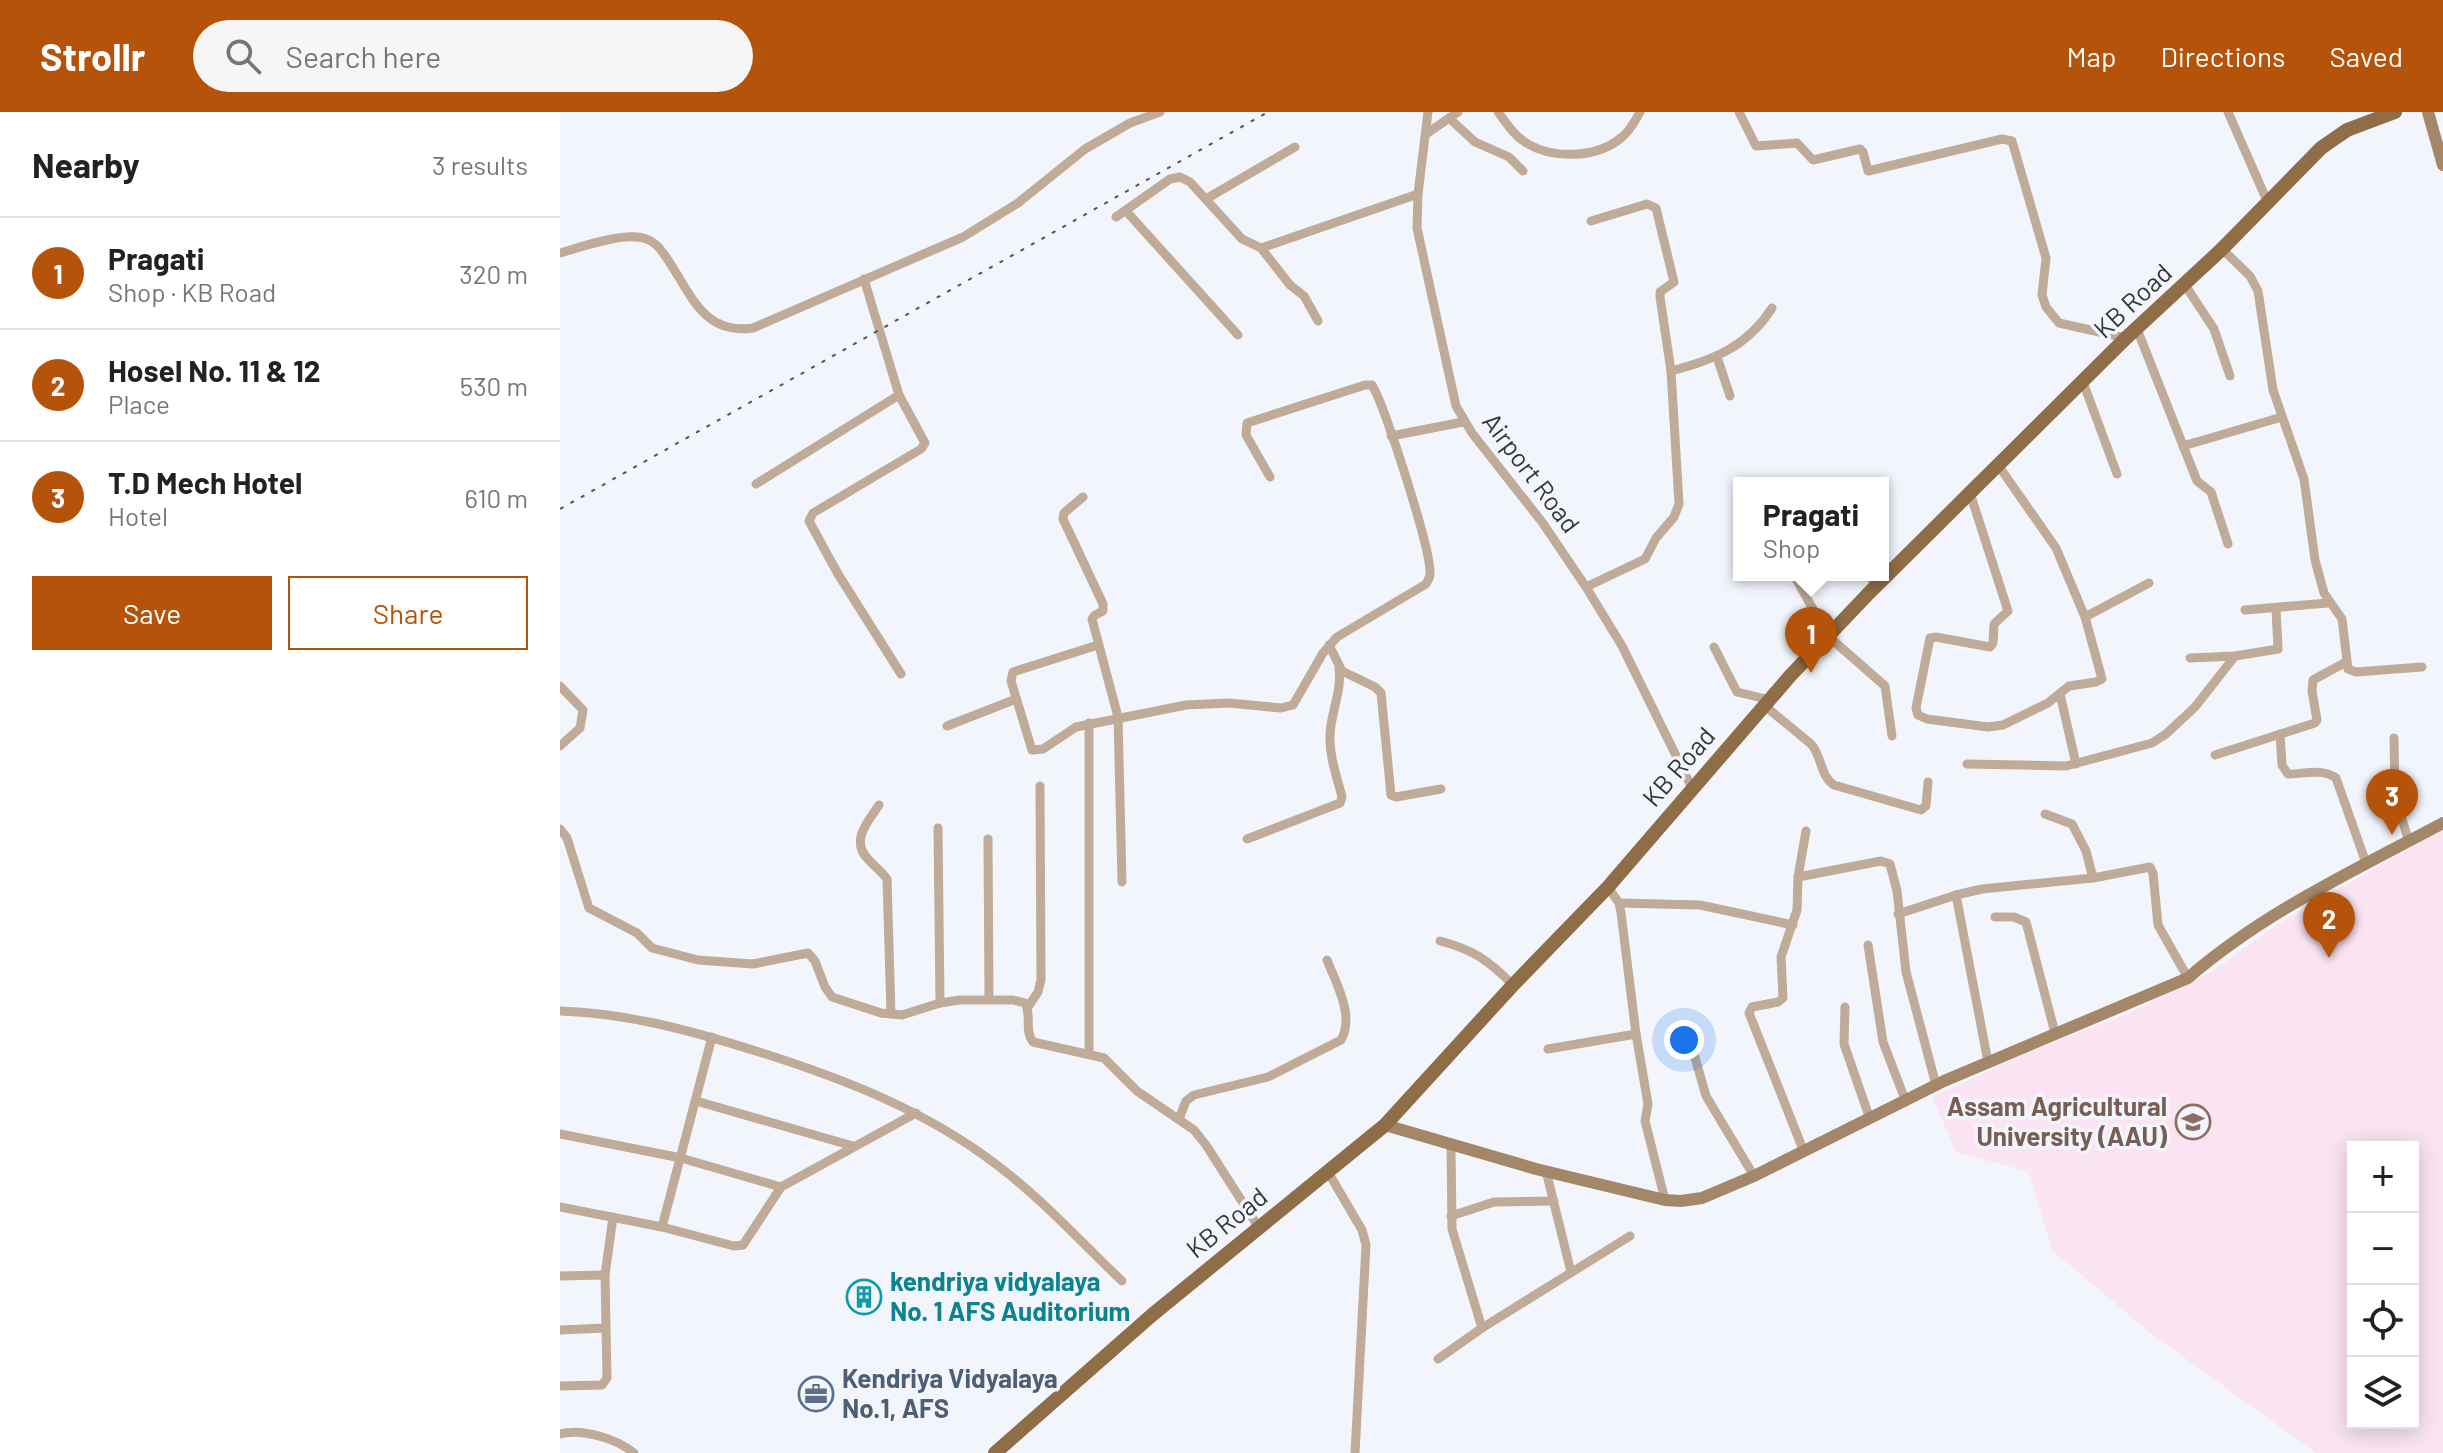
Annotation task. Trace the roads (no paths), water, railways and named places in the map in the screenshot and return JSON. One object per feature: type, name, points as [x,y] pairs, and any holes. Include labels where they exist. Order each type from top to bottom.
[{"type":"main road","name":"KB Road","points":[[1889,566],[1970,493],[2332,138],[2395,112]]},
{"type":"main road","points":[[2428,112],[2443,165]]},
{"type":"main road","name":"KB Road","points":[[995,1453],[1152,1315],[1385,1125],[1608,887],[1828,636],[1872,581]]},
{"type":"main road","points":[[1385,1125],[1546,1171],[1665,1200],[1702,1198],[1804,1152],[1936,1085],[2188,978],[2214,955],[2302,898],[2443,823]]},
{"type":"street","points":[[560,253],[628,237],[646,239],[655,243],[664,254],[704,313],[727,329],[739,330],[767,324],[982,226],[1018,203],[1085,149],[1130,123],[1160,112]]},
{"type":"street","name":"Airport Road","points":[[1428,112],[1417,228],[1452,392],[1463,422],[1542,522],[1586,587],[1622,646],[1692,788]]},
{"type":"street","points":[[1498,112],[1521,140],[1541,149],[1565,154],[1593,151],[1609,145],[1624,135],[1640,112]]},
{"type":"street","points":[[1739,112],[1756,146],[1797,143],[1813,160],[1860,149],[1868,171],[2002,139],[2012,141],[2046,258],[2042,295],[2046,307],[2059,323],[2132,334],[2198,483],[2211,492],[2228,544]]},
{"type":"street","points":[[2228,112],[2268,203]]},
{"type":"street","points":[[1426,134],[1453,115],[1479,145],[1509,157],[1523,171]]},
{"type":"street","points":[[1206,199],[1295,147]]},
{"type":"street","points":[[1116,217],[1175,177],[1190,182],[1242,239],[1261,248],[1290,285],[1304,296],[1318,321]]},
{"type":"street","points":[[1261,248],[1418,194]]},
{"type":"street","points":[[1586,587],[1645,559],[1656,538],[1678,510],[1681,496],[1671,371],[1660,294],[1674,282],[1656,208],[1647,204],[1591,221]]},
{"type":"street","points":[[1126,211],[1238,335]]},
{"type":"street","points":[[2222,249],[2250,276],[2258,291],[2271,382],[2304,479],[2315,560],[2328,603],[2342,619],[2348,669],[2356,672],[2422,667]]},
{"type":"street","points":[[864,279],[899,395],[925,443],[924,447],[813,513],[809,521],[838,574],[901,674]]},
{"type":"street","points":[[2185,285],[2214,329],[2230,376]]},
{"type":"street","points":[[1671,371],[1717,357],[1756,331],[1772,308]]},
{"type":"street","points":[[1717,357],[1730,396]]},
{"type":"street","points":[[2083,382],[2117,474]]},
{"type":"street","points":[[1098,645],[1016,670],[1011,676],[1029,747],[1035,751],[1043,749],[1069,729],[1118,717],[1202,703],[1288,707],[1298,701],[1329,645],[1345,630],[1419,590],[1429,578],[1424,541],[1391,436],[1375,390],[1368,385],[1247,423],[1245,431],[1270,477]]},
{"type":"street","points":[[756,484],[899,395]]},
{"type":"street","points":[[2183,446],[2282,417]]},
{"type":"street","points":[[1391,436],[1463,422]]},
{"type":"street","points":[[1970,493],[2008,611],[1994,624],[1990,647],[1930,638],[1917,696],[1918,715],[1927,719],[1996,727],[2010,723],[2069,686],[2102,679],[2085,617],[2052,540],[1998,465]]},
{"type":"street","points":[[1083,497],[1064,513],[1063,519],[1103,604],[1103,611],[1092,619],[1118,717],[1122,882]]},
{"type":"street","points":[[1797,581],[1828,636],[1882,682],[1892,736]]},
{"type":"street","points":[[2085,617],[2149,583]]},
{"type":"street","points":[[2245,610],[2328,603]]},
{"type":"street","points":[[2190,658],[2235,656],[2280,647],[2276,609]]},
{"type":"street","points":[[1247,839],[1340,803],[1342,797],[1330,742],[1332,717],[1340,691],[1339,668],[1329,645]]},
{"type":"street","points":[[1714,647],[1737,692],[1767,703],[1811,744],[1827,779],[1834,785],[1921,810],[1927,803],[1928,782]]},
{"type":"street","points":[[1967,764],[2056,767],[2142,746],[2160,738],[2195,707],[2235,656]]},
{"type":"street","points":[[2215,755],[2315,723],[2313,680],[2346,662]]},
{"type":"street","points":[[1339,668],[1381,693],[1391,795],[1396,797],[1441,789]]},
{"type":"street","points":[[560,686],[579,703],[583,713],[580,728],[560,746]]},
{"type":"street","points":[[2060,694],[2076,764]]},
{"type":"street","points":[[947,726],[1016,699]]},
{"type":"street","points":[[1089,723],[1089,1053]]},
{"type":"street","points":[[2280,734],[2282,765],[2288,774],[2320,772],[2333,774],[2336,778],[2366,863]]},
{"type":"street","points":[[2394,738],[2395,796],[2409,842]]},
{"type":"street","points":[[1040,786],[1041,980],[1038,992],[1028,1007],[1029,1035],[1033,1042],[1104,1058],[1137,1091],[1194,1130],[1259,1228]]},
{"type":"street","points":[[879,805],[862,830],[860,844],[864,855],[887,879],[891,1014]]},
{"type":"street","points":[[2045,814],[2072,824],[2086,851],[2093,878]]},
{"type":"street","points":[[938,828],[940,1003]]},
{"type":"street","points":[[560,829],[567,838],[589,908],[633,930],[652,948],[698,960],[736,964],[765,963],[808,953],[832,997],[891,1014],[912,1012],[940,1003],[989,999],[1020,1001],[1028,1007]]},
{"type":"street","points":[[1804,1152],[1749,1013],[1752,1007],[1778,1002],[1783,998],[1781,957],[1797,910],[1798,877],[1806,831]]},
{"type":"street","points":[[988,839],[989,999]]},
{"type":"street","points":[[1798,877],[1888,862],[1892,867],[1906,972],[1936,1085]]},
{"type":"street","points":[[1898,914],[1956,895],[2000,887],[2093,878],[2144,866],[2152,868],[2158,925],[2188,978]]},
{"type":"street","points":[[1608,887],[1619,903],[1648,1104],[1645,1121],[1665,1200]]},
{"type":"street","points":[[1956,895],[1988,1062]]},
{"type":"street","points":[[1619,903],[1700,905],[1793,925]]},
{"type":"street","points":[[1995,917],[2014,917],[2026,922],[2055,1033]]},
{"type":"street","points":[[1440,941],[1487,959],[1513,985]]},
{"type":"street","points":[[1868,945],[1883,1042],[1906,1102]]},
{"type":"street","points":[[1179,1119],[1186,1101],[1194,1095],[1268,1077],[1341,1040],[1346,1027],[1346,1014],[1327,960]]},
{"type":"street","points":[[1845,1007],[1844,1044],[1870,1119]]},
{"type":"street","points":[[560,1011],[639,1019],[712,1037],[847,1082],[916,1113],[999,1166],[1122,1281]]},
{"type":"street","points":[[1688,1033],[1703,1088],[1754,1176]]},
{"type":"street","points":[[1548,1049],[1636,1034]]},
{"type":"street","points":[[662,1227],[712,1037]]},
{"type":"street","points":[[696,1101],[853,1146]]},
{"type":"street","points":[[560,1207],[662,1227],[734,1246],[743,1245],[781,1187],[916,1113]]},
{"type":"street","points":[[560,1134],[681,1158],[781,1187]]},
{"type":"street","points":[[1451,1145],[1451,1216],[1455,1244],[1482,1328]]},
{"type":"street","points":[[1546,1171],[1571,1272]]},
{"type":"street","points":[[1328,1172],[1362,1230],[1366,1245],[1355,1453]]},
{"type":"street","points":[[1451,1216],[1494,1202],[1554,1201]]},
{"type":"street","points":[[560,1386],[605,1383],[605,1275],[613,1217]]},
{"type":"street","points":[[1438,1359],[1630,1236]]},
{"type":"street","points":[[560,1276],[605,1275]]},
{"type":"street","points":[[560,1330],[605,1328]]},
{"type":"street","points":[[560,1434],[574,1432],[599,1437],[619,1443],[634,1453]]},
{"type":"railway","points":[[560,509],[1268,112]]},
{"type":"place","name":"Pragati","points":[[1811,673]]},
{"type":"place","name":"T.D Mech Hotel","points":[[2392,835]]},
{"type":"place","name":"Hosel No. 11 & 12","points":[[2329,958]]},
{"type":"place","name":"Assam Agricultural University (AAU)","points":[[2193,1122]]},
{"type":"place","name":"kendriya vidyalaya No. 1 AFS Auditorium","points":[[864,1297]]},
{"type":"place","name":"Kendriya Vidyalaya No.1, AFS","points":[[816,1394]]}]
